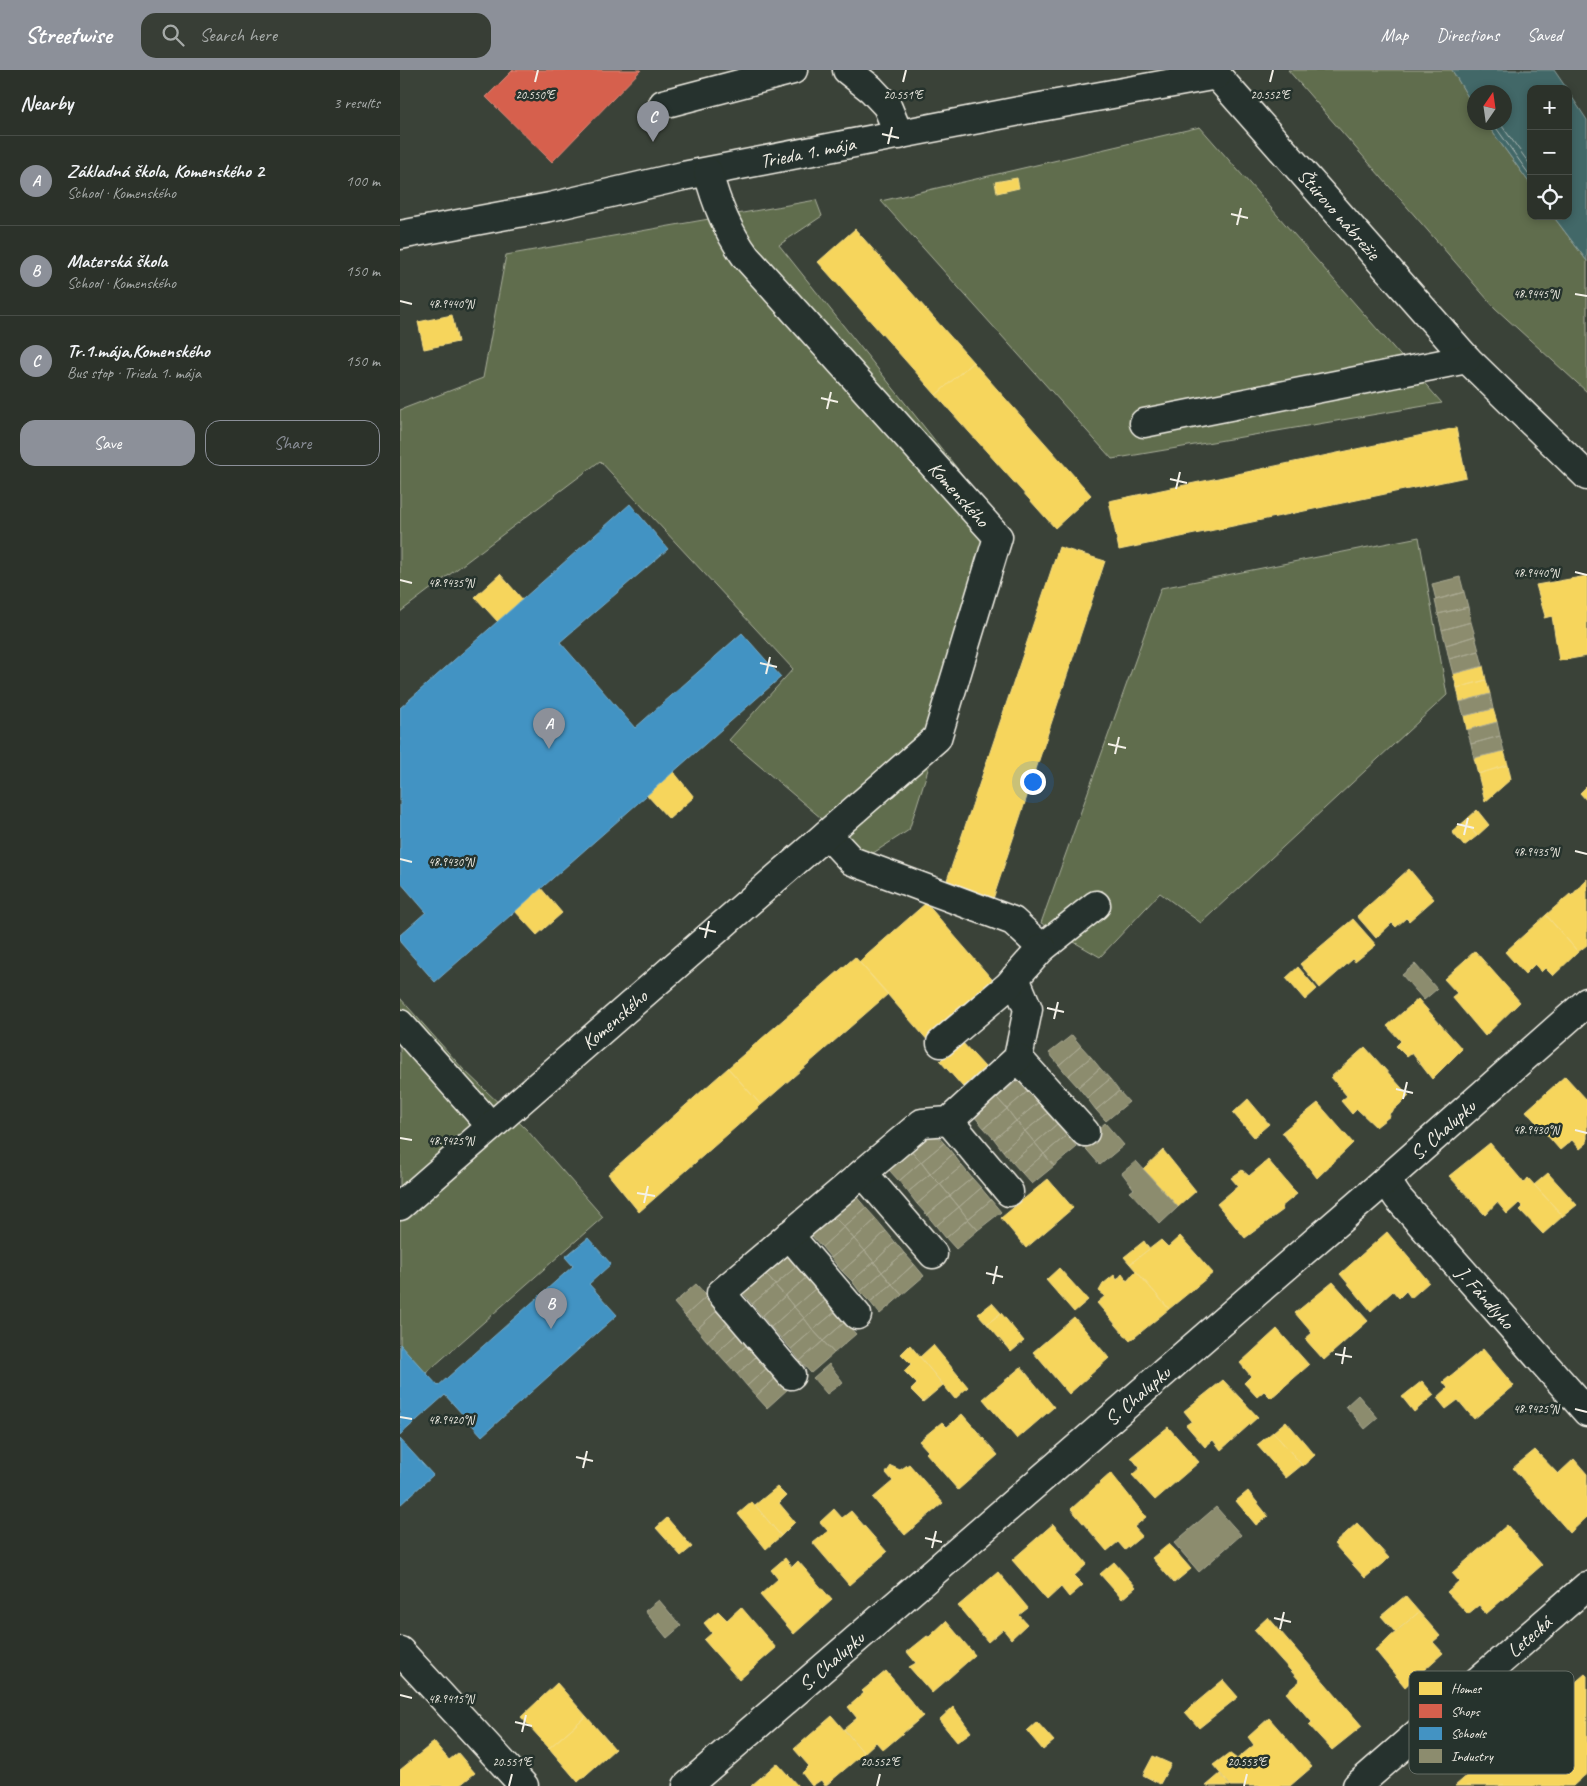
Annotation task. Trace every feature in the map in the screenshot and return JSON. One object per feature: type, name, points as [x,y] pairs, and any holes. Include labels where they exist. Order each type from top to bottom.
[{"type":"street","points":[[663,104],[793,70]]},
{"type":"street","points":[[847,70],[871,89],[887,106],[899,135]]},
{"type":"street","name":"Trieda 1. mája","points":[[400,236],[550,207],[708,172],[1215,73]]},
{"type":"street","name":"Štúrovo nábrežie","points":[[1215,73],[1467,359],[1587,476]]},
{"type":"street","name":"Komenského","points":[[400,1206],[936,738],[998,537],[746,257],[734,241],[719,210],[708,172]]},
{"type":"street","points":[[1144,423],[1467,359]]},
{"type":"street","points":[[827,834],[852,861],[1013,921],[1042,948]]},
{"type":"street","points":[[941,1043],[1015,978],[1042,948],[1096,905]]},
{"type":"street","points":[[791,1375],[721,1293],[922,1123],[949,1120],[1018,1058],[1028,1009],[1015,978]]},
{"type":"street","name":"S. Chalupku","points":[[687,1786],[1386,1180],[1587,1002]]},
{"type":"street","points":[[400,1024],[491,1126]]},
{"type":"street","points":[[1018,1058],[1085,1132]]},
{"type":"street","points":[[949,1120],[1009,1192]]},
{"type":"street","points":[[862,1173],[933,1254]]},
{"type":"street","name":"J. Fándlyho","points":[[1386,1180],[1398,1198],[1587,1412]]},
{"type":"street","points":[[790,1235],[857,1315]]},
{"type":"street","name":"Letecká","points":[[1490,1671],[1587,1586]]},
{"type":"street","points":[[400,1651],[524,1786]]},
{"type":"street","name":"Letecká","points":[[1358,1786],[1409,1741]]},
{"type":"green space","points":[[1288,70],[1452,70],[1467,95],[1467,130],[1491,130],[1527,179],[1527,220],[1556,220],[1587,261],[1587,392],[1495,308]]},
{"type":"green space","points":[[1200,127],[1442,403],[1112,459],[881,201]]},
{"type":"green space","points":[[816,200],[822,216],[779,245],[1004,527],[909,830],[867,857],[729,740],[793,669],[600,461],[400,612],[400,410],[483,378],[506,255]]},
{"type":"green space","points":[[1419,537],[1447,695],[1201,923],[1160,893],[1100,957],[1041,923],[1161,588]]},
{"type":"green space","points":[[400,998],[463,1069],[526,1129],[603,1217],[400,1396]]},
{"type":"water","points":[[1452,70],[1554,70],[1564,85],[1527,85],[1527,179],[1491,130],[1512,130],[1512,85],[1467,85],[1467,95]]},
{"type":"water","points":[[1572,97],[1587,120],[1587,261],[1556,220],[1572,220]]},
{"type":"building: Homes","points":[[1017,178],[1019,188],[997,193],[995,182]]},
{"type":"building: Homes","points":[[855,229],[973,362],[936,395],[818,262]]},
{"type":"building: Homes","points":[[452,315],[458,342],[424,349],[418,322]]},
{"type":"building: Homes","points":[[973,362],[1091,495],[1055,528],[936,395]]},
{"type":"building: Homes","points":[[1456,428],[1466,477],[1119,550],[1109,501]]},
{"type":"building: Homes","points":[[1059,547],[1105,561],[993,899],[946,883]]},
{"type":"building: Homes","points":[[500,574],[523,600],[498,622],[475,597]]},
{"type":"building: Homes","points":[[1587,576],[1587,656],[1559,661],[1552,616],[1544,618],[1536,585]]},
{"type":"building: Homes","points":[[1483,666],[1486,680],[1457,688],[1453,674]]},
{"type":"building: Homes","points":[[1486,680],[1490,694],[1460,702],[1457,688]]},
{"type":"building: Homes","points":[[1493,709],[1497,722],[1467,730],[1464,716]]},
{"type":"building: Homes","points":[[1504,751],[1508,765],[1478,774],[1474,758]]},
{"type":"building: Homes","points":[[1508,765],[1511,779],[1485,802],[1478,774]]},
{"type":"building: Homes","points":[[673,771],[694,797],[669,819],[646,794]]},
{"type":"building: Homes","points":[[1587,786],[1587,801],[1580,793]]},
{"type":"building: Homes","points":[[1477,810],[1489,825],[1477,836],[1465,821]]},
{"type":"building: Homes","points":[[1465,821],[1477,836],[1464,846],[1452,832]]},
{"type":"building: Homes","points":[[1409,869],[1434,899],[1409,921],[1406,918],[1396,927],[1392,923],[1376,938],[1357,916]]},
{"type":"building: Homes","points":[[1587,879],[1587,945],[1578,952],[1546,915],[1570,894],[1571,896]]},
{"type":"building: Homes","points":[[540,887],[562,913],[537,935],[514,910]]},
{"type":"building: Homes","points":[[926,903],[996,984],[930,1043],[859,962]]},
{"type":"building: Homes","points":[[1546,915],[1578,952],[1553,976],[1545,968],[1541,972],[1535,964],[1525,974],[1505,952]]},
{"type":"building: Homes","points":[[1353,919],[1376,945],[1355,962],[1353,959],[1320,988],[1300,964]]},
{"type":"building: Homes","points":[[1475,951],[1520,1002],[1485,1036],[1452,997],[1457,993],[1444,979]]},
{"type":"building: Homes","points":[[855,957],[888,994],[761,1105],[728,1068]]},
{"type":"building: Homes","points":[[1298,967],[1317,989],[1305,1000],[1286,978]]},
{"type":"building: Homes","points":[[1418,999],[1462,1049],[1432,1079],[1412,1053],[1407,1057],[1396,1046],[1401,1041],[1387,1026]]},
{"type":"building: Homes","points":[[961,1041],[985,1067],[963,1087],[940,1061]]},
{"type":"building: Homes","points":[[1365,1047],[1409,1096],[1389,1114],[1390,1116],[1376,1127],[1357,1109],[1352,1114],[1341,1101],[1347,1096],[1331,1077]]},
{"type":"building: Homes","points":[[728,1068],[761,1105],[639,1212],[608,1174]]},
{"type":"building: Homes","points":[[1565,1076],[1587,1100],[1587,1143],[1580,1149],[1572,1140],[1560,1150],[1526,1111]]},
{"type":"building: Homes","points":[[1248,1099],[1269,1124],[1254,1137],[1233,1113]]},
{"type":"building: Homes","points":[[1318,1103],[1353,1143],[1317,1178],[1282,1132]]},
{"type":"building: Homes","points":[[1490,1143],[1524,1183],[1528,1178],[1563,1216],[1543,1234],[1520,1210],[1523,1207],[1519,1203],[1507,1214],[1497,1202],[1485,1215],[1449,1176]]},
{"type":"building: Homes","points":[[1163,1150],[1196,1191],[1178,1207],[1143,1169]]},
{"type":"building: Homes","points":[[1268,1160],[1297,1194],[1281,1207],[1283,1210],[1245,1238],[1217,1204],[1238,1186],[1231,1178],[1242,1170],[1249,1176]]},
{"type":"building: Homes","points":[[1548,1173],[1577,1205],[1563,1216],[1534,1185]]},
{"type":"building: Homes","points":[[1048,1179],[1073,1208],[1026,1248],[1001,1218]]},
{"type":"building: Homes","points":[[1387,1232],[1429,1282],[1411,1298],[1406,1291],[1399,1298],[1393,1291],[1371,1311],[1340,1274]]},
{"type":"building: Homes","points":[[1180,1236],[1213,1273],[1169,1309],[1130,1264],[1161,1240],[1168,1247]]},
{"type":"building: Homes","points":[[1144,1241],[1149,1249],[1130,1264],[1124,1257]]},
{"type":"building: Homes","points":[[1059,1268],[1088,1300],[1074,1312],[1046,1280]]},
{"type":"building: Homes","points":[[1136,1271],[1169,1309],[1130,1341],[1097,1303],[1105,1296],[1099,1291],[1103,1284],[1114,1275],[1117,1280],[1122,1274],[1127,1281]]},
{"type":"building: Homes","points":[[1333,1282],[1368,1321],[1324,1360],[1305,1339],[1312,1333],[1295,1313]]},
{"type":"building: Homes","points":[[992,1303],[1001,1313],[987,1324],[978,1314]]},
{"type":"building: Homes","points":[[1001,1313],[1024,1341],[1011,1352],[987,1324]]},
{"type":"building: Homes","points":[[1074,1317],[1109,1358],[1069,1394],[1033,1352]]},
{"type":"building: Homes","points":[[1277,1329],[1309,1365],[1271,1398],[1264,1391],[1257,1397],[1244,1383],[1251,1376],[1240,1363]]},
{"type":"building: Homes","points":[[910,1345],[943,1385],[923,1402],[911,1390],[917,1384],[904,1371],[911,1364],[901,1354]]},
{"type":"building: Homes","points":[[933,1345],[968,1387],[955,1399],[920,1357]]},
{"type":"building: Homes","points":[[1483,1349],[1514,1386],[1474,1419],[1458,1400],[1446,1409],[1437,1398],[1448,1388],[1443,1382]]},
{"type":"building: Homes","points":[[1021,1367],[1054,1407],[1017,1439],[983,1399]]},
{"type":"building: Homes","points":[[1223,1380],[1258,1417],[1221,1450],[1213,1440],[1205,1447],[1186,1425],[1192,1421],[1184,1411]]},
{"type":"building: Homes","points":[[1422,1381],[1434,1395],[1414,1412],[1402,1397]]},
{"type":"building: Homes","points":[[962,1414],[998,1455],[958,1490],[926,1453],[928,1451],[919,1441],[942,1422],[947,1427]]},
{"type":"building: Homes","points":[[1286,1421],[1315,1455],[1303,1466],[1273,1432]]},
{"type":"building: Homes","points":[[1168,1427],[1199,1462],[1155,1500],[1132,1475],[1140,1468],[1131,1457]]},
{"type":"building: Homes","points":[[1273,1432],[1302,1465],[1286,1478],[1257,1445]]},
{"type":"building: Homes","points":[[1535,1450],[1558,1474],[1574,1459],[1587,1474],[1587,1517],[1570,1533],[1513,1468]]},
{"type":"building: Homes","points":[[909,1464],[943,1503],[905,1535],[873,1498],[893,1481],[886,1473],[891,1466],[900,1470]]},
{"type":"building: Homes","points":[[1111,1473],[1146,1517],[1134,1527],[1142,1536],[1125,1550],[1118,1542],[1107,1551],[1071,1509]]},
{"type":"building: Homes","points":[[777,1487],[786,1496],[779,1503],[795,1522],[781,1536],[755,1505]]},
{"type":"building: Homes","points":[[1248,1491],[1268,1516],[1256,1525],[1236,1501]]},
{"type":"building: Homes","points":[[752,1502],[781,1536],[766,1549],[738,1514]]},
{"type":"building: Homes","points":[[834,1509],[842,1518],[851,1511],[887,1552],[849,1585],[813,1543],[828,1531],[820,1522]]},
{"type":"building: Homes","points":[[667,1518],[692,1547],[681,1556],[656,1528]]},
{"type":"building: Homes","points":[[1357,1523],[1389,1558],[1365,1578],[1334,1544]]},
{"type":"building: Homes","points":[[1053,1524],[1087,1564],[1074,1576],[1083,1585],[1069,1597],[1061,1587],[1047,1600],[1012,1560]]},
{"type":"building: Homes","points":[[1507,1525],[1542,1565],[1486,1614],[1479,1605],[1468,1614],[1447,1592],[1459,1581],[1452,1573]]},
{"type":"building: Homes","points":[[1169,1544],[1191,1569],[1174,1583],[1152,1558]]},
{"type":"building: Homes","points":[[785,1558],[792,1567],[798,1561],[832,1600],[794,1634],[760,1595],[778,1579],[771,1570]]},
{"type":"building: Homes","points":[[1114,1562],[1136,1587],[1122,1599],[1100,1574]]},
{"type":"building: Homes","points":[[998,1572],[1028,1608],[1019,1615],[1027,1624],[1011,1639],[1003,1629],[988,1642],[958,1606]]},
{"type":"building: Homes","points":[[1405,1596],[1419,1612],[1395,1632],[1381,1616]]},
{"type":"building: Homes","points":[[741,1607],[776,1648],[739,1680],[704,1640],[712,1633],[704,1623],[718,1611],[727,1620]]},
{"type":"building: Homes","points":[[1419,1612],[1440,1636],[1433,1642],[1443,1653],[1423,1671],[1409,1671],[1409,1683],[1405,1687],[1375,1650]]},
{"type":"building: Homes","points":[[1268,1617],[1362,1726],[1332,1750],[1309,1725],[1312,1722],[1286,1693],[1300,1681],[1254,1630]]},
{"type":"building: Homes","points":[[946,1621],[975,1655],[932,1693],[909,1667],[916,1663],[907,1652],[927,1636],[929,1637]]},
{"type":"building: Homes","points":[[886,1671],[923,1716],[883,1750],[876,1742],[864,1753],[844,1729],[857,1718],[848,1707],[864,1693],[862,1691]]},
{"type":"building: Homes","points":[[1585,1674],[1587,1676],[1587,1774],[1573,1786],[1455,1786],[1469,1774],[1574,1774],[1574,1683]]},
{"type":"building: Homes","points":[[1223,1680],[1238,1697],[1199,1728],[1185,1712]]},
{"type":"building: Homes","points":[[557,1683],[586,1716],[549,1748],[521,1717]]},
{"type":"building: Homes","points":[[953,1707],[971,1732],[957,1742],[939,1720]]},
{"type":"building: Homes","points":[[586,1716],[615,1749],[578,1782],[549,1748]]},
{"type":"building: Homes","points":[[832,1716],[864,1753],[825,1786],[821,1780],[812,1786],[802,1773],[809,1766],[794,1749]]},
{"type":"building: Homes","points":[[1269,1718],[1312,1767],[1290,1786],[1231,1786],[1213,1765],[1229,1753],[1237,1759],[1254,1745],[1248,1737]]},
{"type":"building: Homes","points":[[1037,1722],[1054,1741],[1043,1750],[1027,1731]]},
{"type":"building: Homes","points":[[434,1742],[449,1760],[458,1753],[475,1773],[459,1786],[400,1786],[400,1770]]},
{"type":"building: Homes","points":[[1153,1756],[1171,1764],[1160,1784],[1143,1775]]},
{"type":"building: Homes","points":[[777,1763],[798,1786],[751,1786]]},
{"type":"building: Homes","points":[[1220,1774],[1230,1786],[1206,1786]]},
{"type":"building: Shops","points":[[513,70],[641,70],[552,162],[486,97]]},
{"type":"building: Schools","points":[[630,504],[668,549],[560,642],[635,728],[742,633],[781,677],[435,982],[400,942],[400,935],[426,912],[400,882],[400,708]]},
{"type":"building: Schools","points":[[588,1238],[611,1264],[589,1284],[617,1315],[482,1436],[445,1395],[400,1435],[400,1344],[438,1386],[573,1266],[565,1257]]},
{"type":"building: Schools","points":[[400,1439],[433,1475],[400,1505]]},
{"type":"building: Industry","points":[[1460,577],[1464,592],[1436,600],[1432,584]]},
{"type":"building: Industry","points":[[1464,592],[1468,607],[1438,614],[1435,600]]},
{"type":"building: Industry","points":[[1468,607],[1471,622],[1442,630],[1438,614]]},
{"type":"building: Industry","points":[[1471,622],[1475,636],[1446,645],[1442,630]]},
{"type":"building: Industry","points":[[1475,636],[1479,651],[1449,659],[1446,645]]},
{"type":"building: Industry","points":[[1479,651],[1483,666],[1453,674],[1449,659]]},
{"type":"building: Industry","points":[[1490,694],[1493,709],[1464,716],[1460,702]]},
{"type":"building: Industry","points":[[1497,722],[1500,736],[1471,744],[1467,730]]},
{"type":"building: Industry","points":[[1500,736],[1504,751],[1474,758],[1471,744]]},
{"type":"building: Industry","points":[[1415,964],[1437,989],[1424,1000],[1402,975]]},
{"type":"building: Industry","points":[[1072,1035],[1081,1046],[1059,1065],[1049,1053]]},
{"type":"building: Industry","points":[[1081,1046],[1091,1057],[1068,1076],[1059,1065]]},
{"type":"building: Industry","points":[[1091,1057],[1100,1068],[1078,1087],[1068,1076]]},
{"type":"building: Industry","points":[[1100,1068],[1110,1079],[1087,1098],[1078,1087]]},
{"type":"building: Industry","points":[[1019,1079],[1029,1090],[1007,1109],[997,1098]]},
{"type":"building: Industry","points":[[1110,1079],[1119,1091],[1096,1110],[1087,1098]]},
{"type":"building: Industry","points":[[1029,1090],[1039,1102],[1016,1121],[1007,1109]]},
{"type":"building: Industry","points":[[1119,1091],[1129,1102],[1106,1121],[1096,1110]]},
{"type":"building: Industry","points":[[997,1098],[1007,1109],[984,1128],[974,1116]]},
{"type":"building: Industry","points":[[1039,1102],[1048,1113],[1025,1131],[1016,1121]]},
{"type":"building: Industry","points":[[1007,1109],[1016,1121],[994,1139],[984,1128]]},
{"type":"building: Industry","points":[[1048,1113],[1057,1124],[1035,1143],[1025,1131]]},
{"type":"building: Industry","points":[[1016,1121],[1025,1131],[1003,1151],[994,1139]]},
{"type":"building: Industry","points":[[1105,1123],[1124,1145],[1100,1165],[1081,1143]]},
{"type":"building: Industry","points":[[1057,1124],[1067,1135],[1044,1154],[1035,1143]]},
{"type":"building: Industry","points":[[1025,1131],[1035,1143],[1012,1162],[1003,1151]]},
{"type":"building: Industry","points":[[934,1132],[944,1143],[921,1162],[911,1150]]},
{"type":"building: Industry","points":[[1067,1135],[1077,1147],[1054,1166],[1044,1154]]},
{"type":"building: Industry","points":[[944,1143],[953,1154],[930,1174],[921,1162]]},
{"type":"building: Industry","points":[[1035,1143],[1044,1154],[1022,1173],[1012,1162]]},
{"type":"building: Industry","points":[[911,1150],[921,1162],[899,1181],[889,1170]]},
{"type":"building: Industry","points":[[953,1154],[962,1166],[940,1184],[930,1174]]},
{"type":"building: Industry","points":[[1044,1154],[1054,1166],[1032,1184],[1022,1173]]},
{"type":"building: Industry","points":[[1136,1161],[1178,1207],[1160,1224],[1130,1192],[1134,1189],[1122,1173]]},
{"type":"building: Industry","points":[[921,1162],[930,1174],[908,1192],[899,1181]]},
{"type":"building: Industry","points":[[962,1166],[972,1178],[950,1196],[940,1184]]},
{"type":"building: Industry","points":[[930,1174],[940,1184],[917,1204],[908,1192]]},
{"type":"building: Industry","points":[[972,1178],[981,1188],[959,1207],[950,1196]]},
{"type":"building: Industry","points":[[940,1184],[950,1196],[927,1215],[917,1204]]},
{"type":"building: Industry","points":[[981,1188],[991,1200],[968,1219],[959,1207]]},
{"type":"building: Industry","points":[[855,1195],[866,1208],[844,1227],[832,1215]]},
{"type":"building: Industry","points":[[950,1196],[959,1207],[936,1226],[927,1215]]},
{"type":"building: Industry","points":[[991,1200],[1001,1212],[978,1230],[968,1219]]},
{"type":"building: Industry","points":[[959,1207],[968,1219],[946,1238],[936,1226]]},
{"type":"building: Industry","points":[[866,1208],[876,1219],[854,1239],[844,1227]]},
{"type":"building: Industry","points":[[832,1215],[844,1227],[822,1247],[810,1234]]},
{"type":"building: Industry","points":[[876,1219],[886,1231],[865,1251],[854,1239]]},
{"type":"building: Industry","points":[[968,1219],[978,1230],[956,1249],[946,1238]]},
{"type":"building: Industry","points":[[844,1227],[854,1239],[831,1258],[822,1247]]},
{"type":"building: Industry","points":[[886,1231],[895,1242],[874,1262],[865,1251]]},
{"type":"building: Industry","points":[[854,1239],[865,1251],[842,1271],[831,1258]]},
{"type":"building: Industry","points":[[895,1242],[904,1253],[882,1272],[874,1262]]},
{"type":"building: Industry","points":[[865,1251],[874,1262],[852,1281],[842,1271]]},
{"type":"building: Industry","points":[[904,1253],[914,1264],[892,1284],[882,1272]]},
{"type":"building: Industry","points":[[787,1254],[797,1266],[775,1285],[765,1273]]},
{"type":"building: Industry","points":[[874,1262],[882,1272],[860,1292],[852,1281]]},
{"type":"building: Industry","points":[[914,1264],[924,1276],[902,1295],[892,1284]]},
{"type":"building: Industry","points":[[797,1266],[807,1277],[785,1296],[775,1285]]},
{"type":"building: Industry","points":[[882,1272],[892,1284],[870,1302],[860,1292]]},
{"type":"building: Industry","points":[[765,1273],[775,1285],[752,1304],[742,1292]]},
{"type":"building: Industry","points":[[807,1277],[816,1288],[794,1307],[785,1296]]},
{"type":"building: Industry","points":[[696,1284],[707,1296],[685,1316],[674,1303]]},
{"type":"building: Industry","points":[[892,1284],[902,1295],[880,1314],[870,1302]]},
{"type":"building: Industry","points":[[775,1285],[785,1296],[762,1316],[752,1304]]},
{"type":"building: Industry","points":[[816,1288],[826,1300],[804,1318],[794,1307]]},
{"type":"building: Industry","points":[[707,1296],[719,1309],[697,1329],[685,1316]]},
{"type":"building: Industry","points":[[785,1296],[794,1307],[771,1327],[762,1316]]},
{"type":"building: Industry","points":[[826,1300],[836,1311],[813,1330],[804,1318]]},
{"type":"building: Industry","points":[[794,1307],[804,1318],[781,1338],[771,1327]]},
{"type":"building: Industry","points":[[719,1309],[730,1321],[707,1341],[697,1329]]},
{"type":"building: Industry","points":[[836,1311],[845,1322],[823,1341],[813,1330]]},
{"type":"building: Industry","points":[[804,1318],[813,1330],[791,1349],[781,1338]]},
{"type":"building: Industry","points":[[730,1321],[739,1332],[717,1352],[707,1341]]},
{"type":"building: Industry","points":[[845,1322],[856,1334],[834,1353],[823,1341]]},
{"type":"building: Industry","points":[[813,1330],[823,1341],[800,1361],[791,1349]]},
{"type":"building: Industry","points":[[739,1332],[749,1343],[727,1363],[717,1352]]},
{"type":"building: Industry","points":[[823,1341],[834,1353],[811,1373],[800,1361]]},
{"type":"building: Industry","points":[[749,1343],[759,1354],[737,1374],[727,1363]]},
{"type":"building: Industry","points":[[759,1354],[769,1366],[747,1386],[737,1374]]},
{"type":"building: Industry","points":[[829,1364],[843,1382],[827,1394],[813,1378]]},
{"type":"building: Industry","points":[[769,1366],[778,1376],[756,1396],[747,1386]]},
{"type":"building: Industry","points":[[778,1376],[789,1388],[767,1408],[756,1396]]},
{"type":"building: Industry","points":[[1358,1395],[1378,1418],[1365,1429],[1346,1406]]},
{"type":"building: Industry","points":[[1216,1507],[1241,1535],[1199,1572],[1174,1543]]},
{"type":"building: Industry","points":[[659,1600],[681,1626],[667,1638],[645,1611]]},
{"type":"place","name":"Tr.1.mája,Komenského","points":[[653,142]]},
{"type":"place","name":"Základná škola, Komenského 2","points":[[549,749]]},
{"type":"place","name":"Materská škola","points":[[551,1329]]}]
